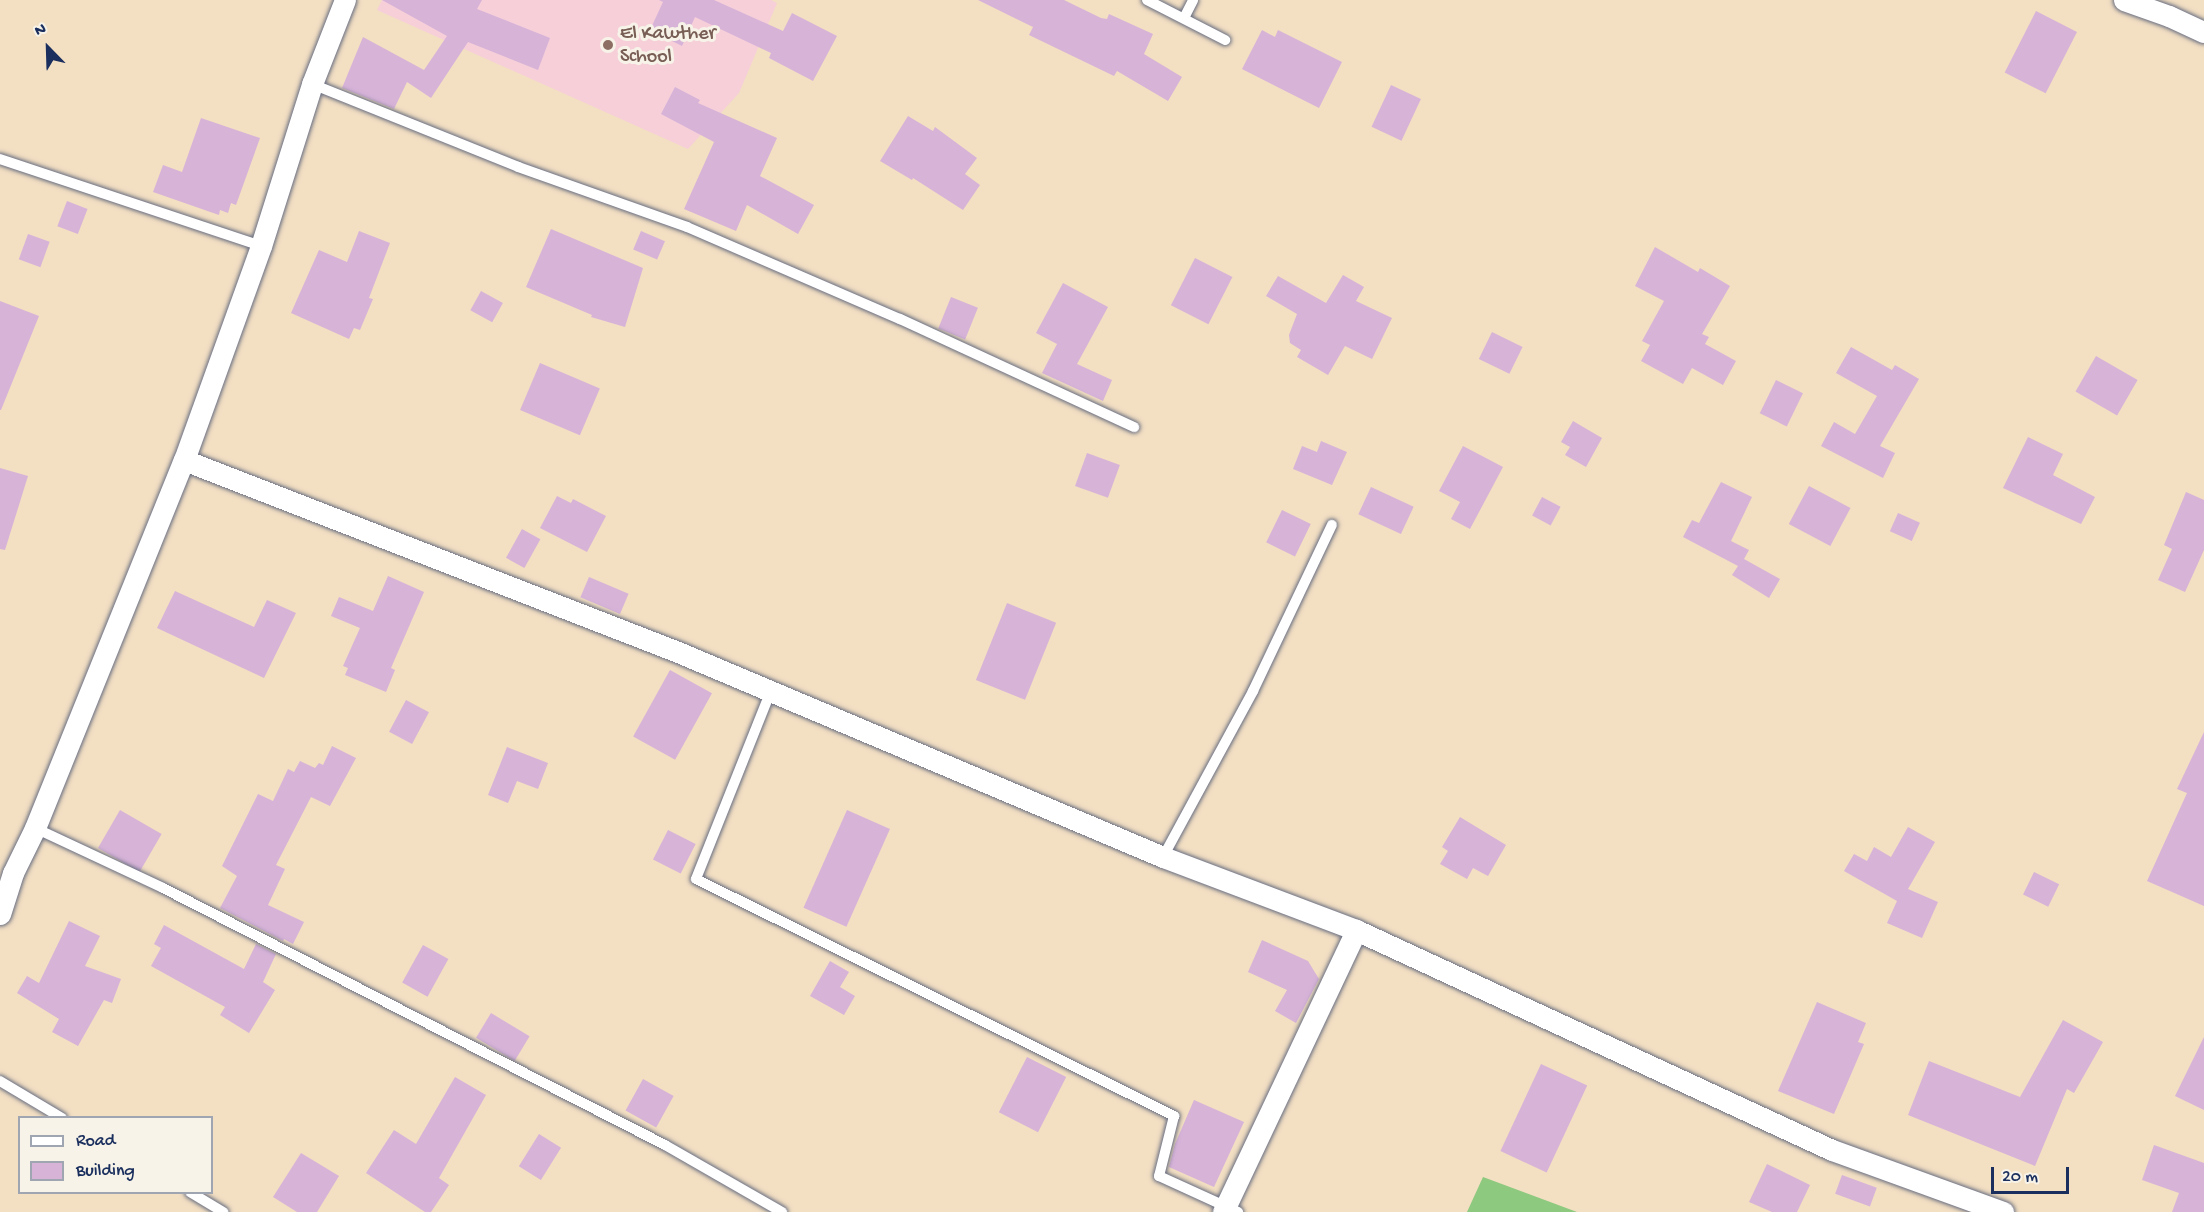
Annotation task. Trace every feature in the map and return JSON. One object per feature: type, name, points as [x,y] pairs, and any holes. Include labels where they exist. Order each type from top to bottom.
[{"type":"street","points":[[0,914],[7,871],[35,828],[183,460],[261,246],[312,84],[345,0]]},
{"type":"street","points":[[2124,0],[2169,16],[2204,32]]},
{"type":"street","points":[[183,460],[678,652],[770,693],[1163,857],[1356,930],[1832,1150],[2003,1212]]},
{"type":"street","points":[[1229,1210],[1356,930]]},
{"type":"lane","points":[[1147,0],[1225,39]]},
{"type":"lane","points":[[1184,18],[1193,0]]},
{"type":"lane","points":[[312,84],[518,167],[687,227],[900,319],[1134,427]]},
{"type":"lane","points":[[0,159],[261,246]]},
{"type":"lane","points":[[1163,857],[1253,691],[1332,525]]},
{"type":"lane","points":[[770,693],[696,879],[1174,1116],[1159,1176],[1229,1210]]},
{"type":"lane","points":[[35,828],[163,888],[665,1145],[782,1212]]},
{"type":"lane","points":[[0,1081],[59,1116]]},
{"type":"lane","points":[[193,1194],[223,1212]]},
{"type":"shaded area","name":"El Kawther School","points":[[382,0],[771,0],[777,3],[739,93],[688,149],[377,10]]},
{"type":"green space","points":[[1483,1177],[1577,1212],[1467,1212]]},
{"type":"building","points":[[382,0],[482,0],[477,9],[550,38],[538,70],[468,42],[431,98],[407,82],[394,109],[342,88],[363,37],[424,70],[447,36]]},
{"type":"building","points":[[659,0],[714,0],[783,31],[792,13],[837,36],[813,81],[769,58],[771,53],[695,17],[682,46],[650,30],[663,2]]},
{"type":"building","points":[[978,0],[1064,0],[1101,18],[1107,19],[1109,14],[1153,34],[1144,54],[1182,77],[1168,101],[1117,71],[1114,76],[1029,35],[1033,27]]},
{"type":"building","points":[[2036,11],[2077,32],[2046,93],[2005,72]]},
{"type":"building","points":[[1262,30],[1275,37],[1278,30],[1342,62],[1319,108],[1242,69]]},
{"type":"building","points":[[1391,85],[1421,99],[1401,141],[1372,127]]},
{"type":"building","points":[[675,87],[700,100],[698,103],[777,138],[760,176],[814,205],[798,234],[747,205],[736,231],[684,209],[714,142],[661,114]]},
{"type":"building","points":[[908,116],[933,131],[935,127],[977,158],[965,174],[980,185],[963,210],[913,178],[912,180],[880,161]]},
{"type":"building","points":[[201,118],[260,138],[236,205],[231,203],[228,213],[220,210],[219,215],[153,192],[163,165],[182,172]]},
{"type":"building","points":[[67,201],[88,209],[78,234],[57,226]]},
{"type":"building","points":[[551,229],[643,268],[625,327],[591,317],[592,315],[526,287]]},
{"type":"building","points":[[359,231],[390,243],[369,298],[373,299],[360,330],[354,328],[349,339],[291,313],[319,250],[347,262]]},
{"type":"building","points":[[641,231],[665,241],[657,260],[633,249]]},
{"type":"building","points":[[28,234],[50,242],[40,267],[19,259]]},
{"type":"building","points":[[1655,247],[1698,272],[1700,268],[1730,286],[1702,334],[1709,337],[1705,344],[1736,361],[1723,385],[1692,368],[1683,384],[1641,361],[1650,345],[1642,341],[1664,301],[1635,286]]},
{"type":"building","points":[[1195,258],[1232,277],[1208,324],[1171,305]]},
{"type":"building","points":[[1343,275],[1364,287],[1356,301],[1392,318],[1372,359],[1345,346],[1328,375],[1297,357],[1301,350],[1290,343],[1289,335],[1297,314],[1266,296],[1278,276],[1326,303]]},
{"type":"building","points":[[1063,283],[1108,307],[1077,364],[1112,380],[1103,401],[1042,373],[1057,344],[1036,333]]},
{"type":"building","points":[[481,291],[503,303],[492,322],[470,310]]},
{"type":"building","points":[[951,297],[978,308],[965,339],[938,329]]},
{"type":"building","points":[[0,301],[39,316],[1,410],[0,410]]},
{"type":"building","points":[[1492,332],[1523,347],[1509,374],[1479,359]]},
{"type":"building","points":[[1851,347],[1892,370],[1895,365],[1919,379],[1880,446],[1895,453],[1883,478],[1821,446],[1834,422],[1855,434],[1877,396],[1836,373]]},
{"type":"building","points":[[2096,356],[2138,380],[2117,416],[2076,392]]},
{"type":"building","points":[[540,363],[600,388],[580,435],[520,410]]},
{"type":"building","points":[[1776,380],[1803,393],[1787,426],[1760,413]]},
{"type":"building","points":[[1573,421],[1602,438],[1586,467],[1565,455],[1570,447],[1561,442]]},
{"type":"building","points":[[2028,437],[2063,454],[2053,475],[2095,497],[2081,524],[2003,488]]},
{"type":"building","points":[[1321,441],[1347,452],[1332,485],[1293,469],[1302,446],[1317,452]]},
{"type":"building","points":[[1463,446],[1503,467],[1470,529],[1451,519],[1460,502],[1439,491]]},
{"type":"building","points":[[1087,453],[1120,465],[1108,498],[1075,486]]},
{"type":"building","points":[[0,468],[28,476],[5,550],[0,549]]},
{"type":"building","points":[[1721,482],[1752,497],[1731,541],[1749,550],[1744,559],[1780,579],[1769,598],[1732,575],[1738,566],[1683,537],[1692,520],[1699,523]]},
{"type":"building","points":[[1809,486],[1850,508],[1830,546],[1789,524]]},
{"type":"building","points":[[1371,487],[1414,507],[1401,534],[1358,514]]},
{"type":"building","points":[[2186,492],[2204,500],[2204,550],[2185,592],[2158,580],[2172,549],[2164,545]]},
{"type":"building","points":[[557,496],[571,503],[573,499],[606,516],[587,552],[540,528]]},
{"type":"building","points":[[1542,497],[1561,507],[1551,525],[1532,516]]},
{"type":"building","points":[[1282,510],[1311,524],[1295,556],[1266,542]]},
{"type":"building","points":[[1898,513],[1920,523],[1912,541],[1890,531]]},
{"type":"building","points":[[522,529],[540,539],[524,568],[506,558]]},
{"type":"building","points":[[388,576],[424,592],[391,668],[395,670],[386,692],[345,675],[348,668],[343,666],[360,628],[331,616],[339,597],[373,611]]},
{"type":"building","points":[[589,577],[629,594],[620,614],[580,597]]},
{"type":"building","points":[[175,591],[254,627],[267,600],[296,613],[264,678],[157,628]]},
{"type":"building","points":[[1007,603],[1056,623],[1025,700],[976,680]]},
{"type":"building","points":[[670,670],[712,693],[675,760],[633,736]]},
{"type":"building","points":[[406,700],[429,712],[412,744],[389,732]]},
{"type":"building","points":[[2204,732],[2204,906],[2147,881],[2187,793],[2177,789]]},
{"type":"building","points":[[332,746],[356,758],[330,806],[311,797],[276,865],[285,869],[268,905],[304,922],[293,944],[220,908],[237,876],[222,866],[258,794],[273,801],[288,769],[294,772],[300,761],[315,768],[319,763],[323,765]]},
{"type":"building","points":[[507,747],[548,763],[538,789],[517,781],[508,803],[488,795]]},
{"type":"building","points":[[120,810],[162,834],[140,872],[98,848]]},
{"type":"building","points":[[847,810],[890,829],[846,927],[803,908]]},
{"type":"building","points":[[1460,817],[1506,845],[1488,876],[1473,868],[1467,879],[1440,864],[1448,851],[1442,847]]},
{"type":"building","points":[[1908,827],[1935,842],[1908,889],[1938,902],[1922,938],[1887,923],[1897,901],[1844,871],[1854,854],[1867,861],[1874,847],[1891,857]]},
{"type":"building","points":[[668,830],[696,844],[681,873],[653,859]]},
{"type":"building","points":[[2034,872],[2059,884],[2048,907],[2023,894]]},
{"type":"building","points":[[69,921],[100,936],[85,966],[121,979],[112,1003],[104,1000],[78,1046],[52,1032],[59,1019],[17,993],[27,976],[39,983]]},
{"type":"building","points":[[164,925],[244,969],[256,944],[276,954],[263,982],[275,990],[249,1033],[220,1015],[225,1007],[151,966],[161,948],[154,944]]},
{"type":"building","points":[[1262,940],[1308,961],[1319,979],[1296,1023],[1275,1011],[1287,990],[1248,972]]},
{"type":"building","points":[[423,945],[448,959],[428,997],[402,983]]},
{"type":"building","points":[[830,961],[849,972],[840,987],[855,996],[844,1015],[810,996]]},
{"type":"building","points":[[1817,1002],[1866,1023],[1858,1042],[1864,1044],[1834,1114],[1778,1091]]},
{"type":"building","points":[[491,1013],[530,1036],[515,1061],[476,1038]]},
{"type":"building","points":[[2063,1020],[2103,1042],[2074,1093],[2067,1089],[2035,1166],[1908,1115],[1929,1061],[2020,1097]]},
{"type":"building","points":[[2204,1037],[2204,1110],[2175,1096]]},
{"type":"building","points":[[1027,1057],[1066,1077],[1038,1132],[999,1112]]},
{"type":"building","points":[[1541,1064],[1587,1086],[1547,1173],[1500,1151]]},
{"type":"building","points":[[455,1077],[486,1095],[439,1178],[449,1185],[431,1212],[425,1212],[366,1173],[394,1130],[416,1144]]},
{"type":"building","points":[[643,1079],[674,1096],[656,1127],[626,1110]]},
{"type":"building","points":[[1194,1100],[1244,1122],[1214,1187],[1169,1167],[1175,1144]]},
{"type":"building","points":[[539,1134],[561,1148],[541,1180],[519,1166]]},
{"type":"building","points":[[2154,1145],[2204,1163],[2204,1212],[2172,1212],[2179,1193],[2142,1180]]},
{"type":"building","points":[[301,1153],[339,1176],[317,1212],[297,1212],[273,1197]]},
{"type":"building","points":[[1767,1164],[1810,1185],[1797,1212],[1772,1212],[1749,1202]]},
{"type":"building","points":[[1842,1175],[1877,1188],[1870,1206],[1835,1194]]},
{"type":"place","name":"El Kawther School","points":[[608,45]]}]
